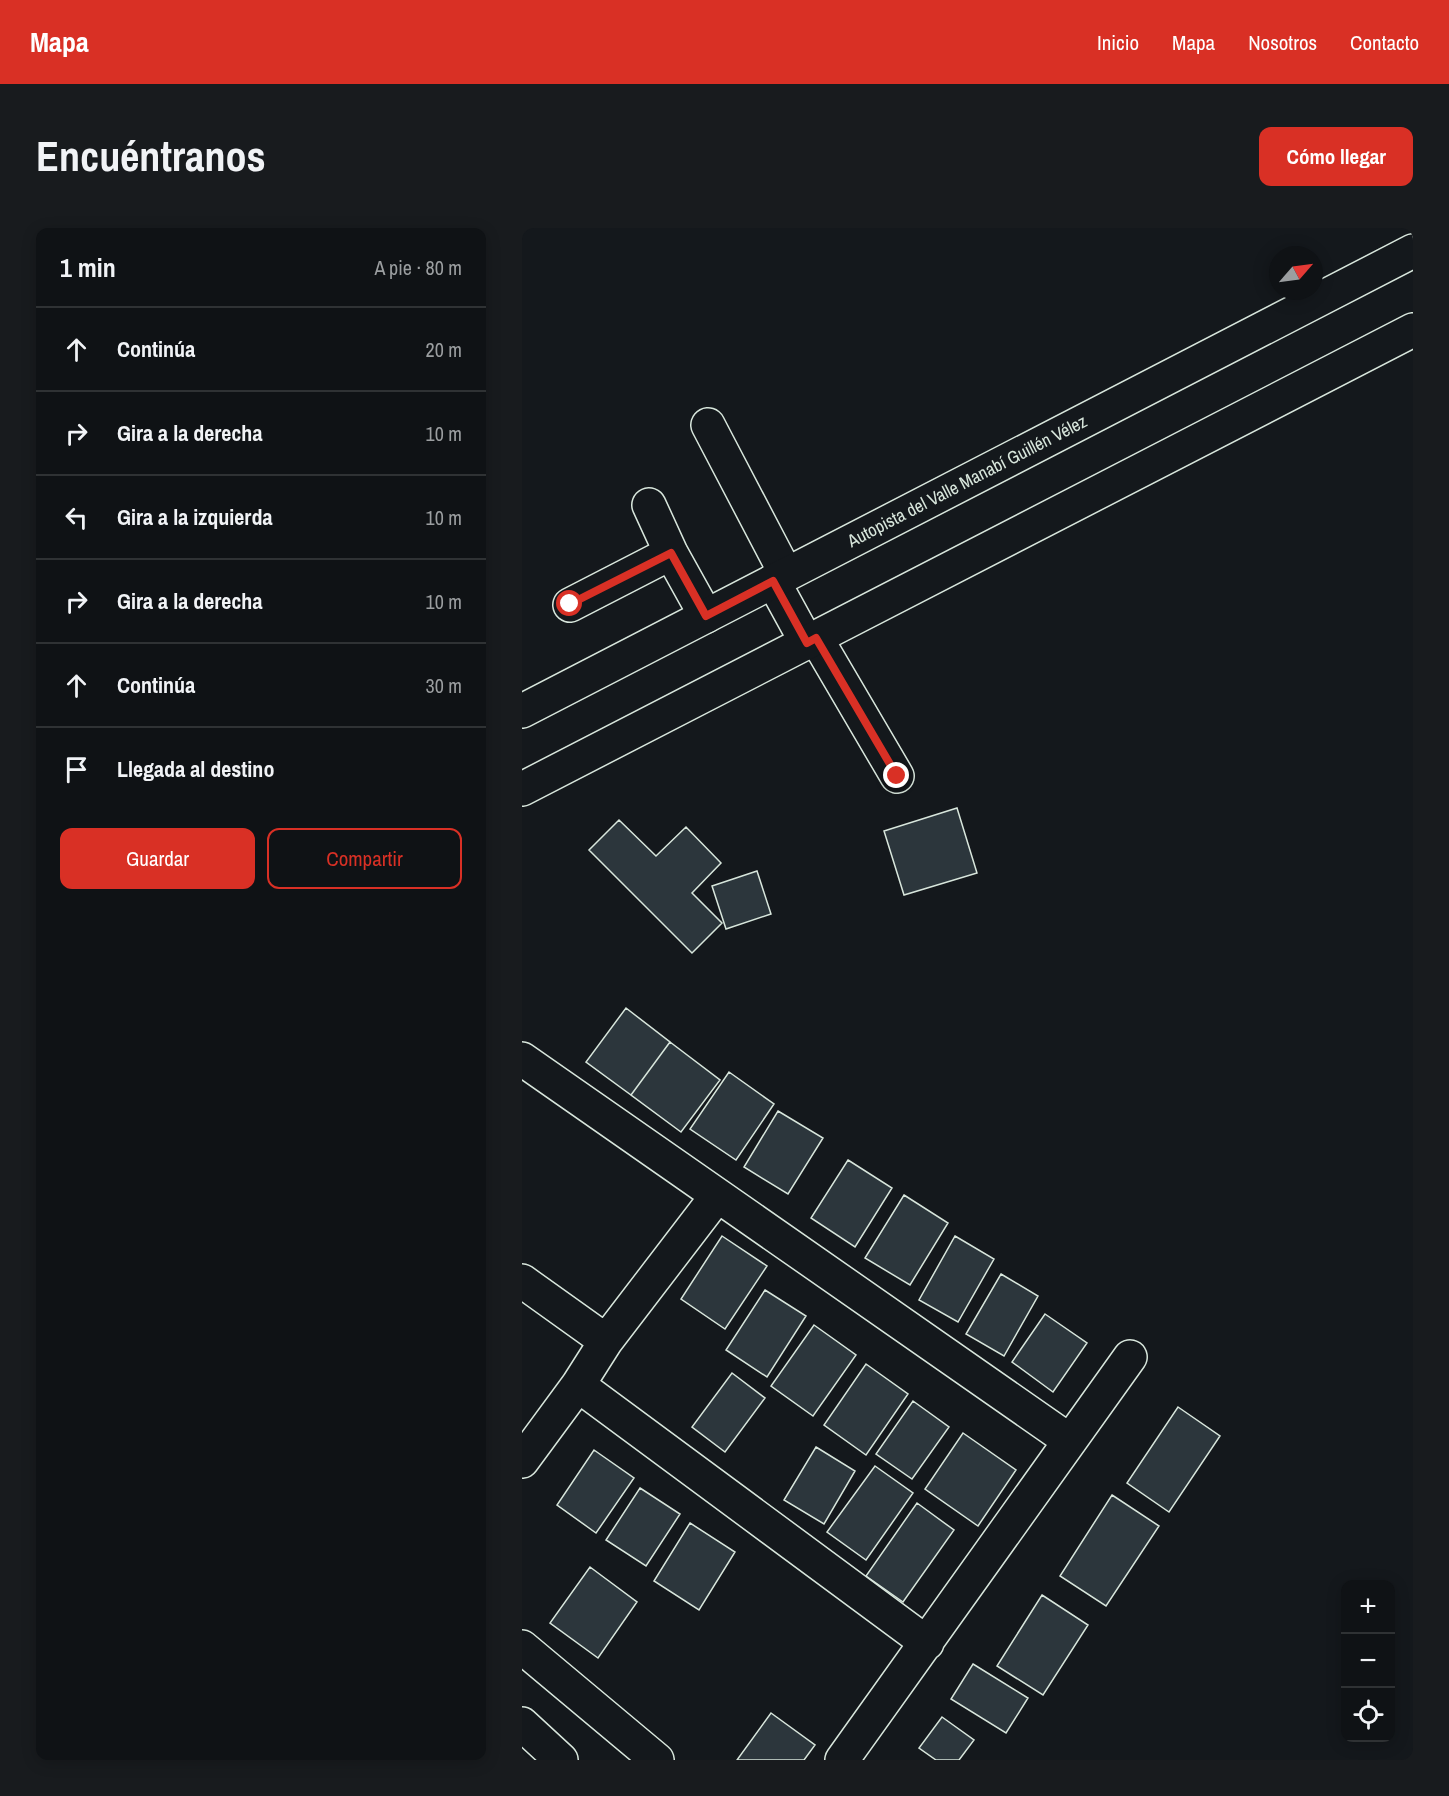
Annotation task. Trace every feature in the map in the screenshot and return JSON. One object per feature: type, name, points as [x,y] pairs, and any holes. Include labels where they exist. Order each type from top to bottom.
[{"type":"street","name":"Autopista del Valle Manabí Guillén Vélez","points":[[522,711],[1413,251]]},
{"type":"street","points":[[522,789],[1413,330]]},
{"type":"street","points":[[708,425],[811,640],[897,776]]},
{"type":"street","points":[[649,505],[671,553],[706,616]]},
{"type":"street","points":[[570,604],[671,553]]},
{"type":"street","points":[[522,1059],[1070,1441]]},
{"type":"street","points":[[522,1461],[606,1341],[717,1196]]},
{"type":"street","points":[[522,1281],[606,1341]]},
{"type":"street","points":[[842,1760],[1131,1357]]},
{"type":"street","points":[[578,1384],[927,1643]]},
{"type":"street","points":[[522,1647],[657,1760]]},
{"type":"street","points":[[522,1724],[561,1760]]},
{"type":"building","points":[[957,808],[977,873],[904,895],[884,831]]},
{"type":"building","points":[[619,820],[656,856],[686,827],[721,863],[692,893],[722,923],[692,953],[589,850]]},
{"type":"building","points":[[757,871],[771,914],[726,929],[712,886]]},
{"type":"building","points":[[626,1008],[670,1042],[631,1095],[586,1062]]},
{"type":"building","points":[[670,1042],[720,1080],[681,1132],[631,1095]]},
{"type":"building","points":[[729,1072],[774,1104],[736,1160],[690,1129]]},
{"type":"building","points":[[778,1111],[823,1138],[788,1194],[744,1167]]},
{"type":"building","points":[[848,1160],[892,1188],[855,1247],[811,1218]]},
{"type":"building","points":[[904,1195],[948,1223],[910,1285],[865,1258]]},
{"type":"building","points":[[722,1236],[767,1266],[725,1329],[681,1299]]},
{"type":"building","points":[[955,1236],[994,1259],[958,1322],[919,1300]]},
{"type":"building","points":[[1001,1274],[1038,1296],[1004,1356],[966,1334]]},
{"type":"building","points":[[765,1290],[806,1316],[767,1377],[726,1350]]},
{"type":"building","points":[[1045,1314],[1087,1343],[1053,1392],[1012,1362]]},
{"type":"building","points":[[814,1325],[856,1355],[813,1416],[771,1386]]},
{"type":"building","points":[[866,1364],[908,1394],[866,1455],[824,1425]]},
{"type":"building","points":[[732,1373],[765,1398],[725,1452],[692,1427]]},
{"type":"building","points":[[913,1401],[949,1427],[912,1479],[876,1454]]},
{"type":"building","points":[[1178,1407],[1220,1436],[1169,1512],[1127,1483]]},
{"type":"building","points":[[963,1433],[1016,1470],[978,1526],[925,1489]]},
{"type":"building","points":[[816,1447],[855,1471],[824,1524],[784,1500]]},
{"type":"building","points":[[594,1450],[634,1478],[596,1533],[557,1505]]},
{"type":"building","points":[[875,1466],[913,1493],[866,1560],[827,1532]]},
{"type":"building","points":[[640,1488],[680,1514],[646,1566],[606,1540]]},
{"type":"building","points":[[1112,1495],[1159,1526],[1106,1606],[1060,1576]]},
{"type":"building","points":[[917,1503],[954,1530],[903,1602],[866,1576]]},
{"type":"building","points":[[690,1523],[735,1552],[699,1610],[654,1581]]},
{"type":"building","points":[[590,1567],[637,1602],[598,1658],[550,1623]]},
{"type":"building","points":[[1042,1595],[1088,1625],[1043,1695],[997,1666]]},
{"type":"building","points":[[973,1664],[1028,1698],[1006,1733],[951,1699]]},
{"type":"building","points":[[771,1713],[815,1745],[804,1760],[737,1760]]},
{"type":"building","points":[[942,1717],[974,1740],[959,1760],[936,1760],[919,1748]]},
{"type":"route","points":[[570,604],[671,553],[706,616],[773,581],[807,643],[816,638],[897,776]]}]
